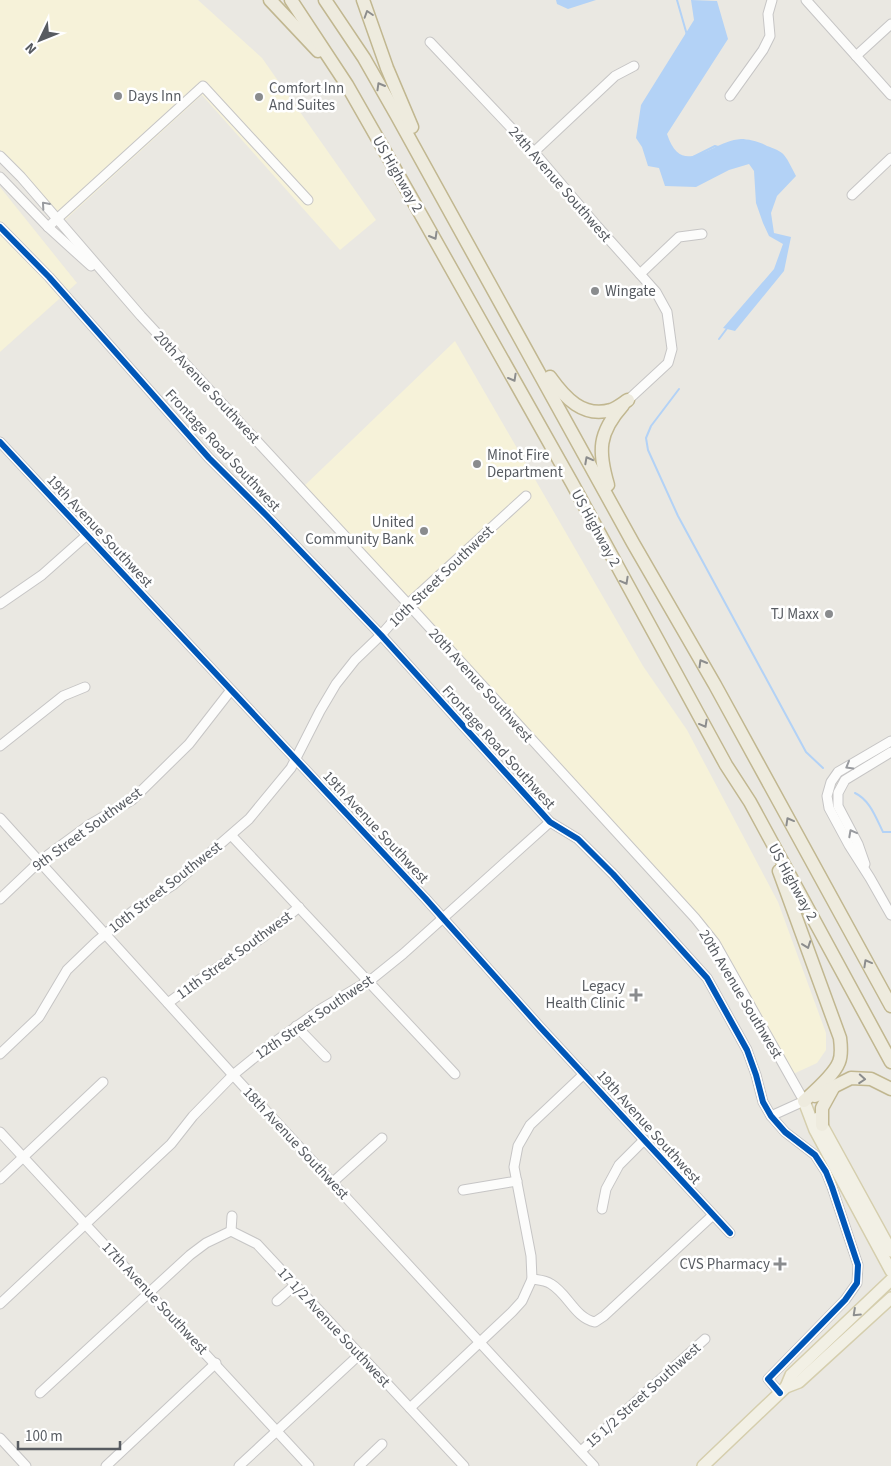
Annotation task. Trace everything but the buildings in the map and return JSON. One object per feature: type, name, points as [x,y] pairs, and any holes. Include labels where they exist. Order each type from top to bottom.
[{"type":"highway","points":[[270,0],[318,51],[359,107]]},
{"type":"highway","name":"US Highway 2","points":[[291,0],[316,36],[359,107],[546,437],[726,765],[750,802],[891,1062]]},
{"type":"highway","name":"US Highway 2","points":[[325,0],[364,58],[438,189],[715,685],[891,1006]]},
{"type":"highway","points":[[363,0],[387,68],[410,124],[428,161],[438,189]]},
{"type":"highway","points":[[519,334],[556,386],[567,399],[577,406],[594,412],[612,410],[628,400]]},
{"type":"highway","points":[[615,509],[604,472],[600,445],[608,426],[628,400]]},
{"type":"highway","points":[[750,802],[783,879],[840,1038],[839,1063],[824,1082],[804,1101]]},
{"type":"highway","points":[[804,1101],[851,1078],[871,1079],[891,1089]]},
{"type":"highway","points":[[822,1124],[822,1108],[832,1088]]},
{"type":"main road","name":"20th Avenue Southwest","points":[[804,1101],[822,1124],[890,1248]]},
{"type":"main road","name":"20th Avenue Southwest","points":[[804,1101],[815,1130],[891,1271]]},
{"type":"main road","points":[[783,1390],[791,1375],[891,1280]]},
{"type":"main road","points":[[703,1466],[783,1390],[799,1382],[891,1298]]},
{"type":"street","points":[[730,96],[764,50],[770,36],[768,14],[772,0]]},
{"type":"street","points":[[806,0],[891,95]]},
{"type":"street","points":[[856,56],[891,24]]},
{"type":"street","name":"24th Avenue Southwest","points":[[430,42],[534,152],[656,292],[666,312],[672,349],[668,363],[628,400]]},
{"type":"street","points":[[534,152],[615,76],[634,66]]},
{"type":"street","points":[[48,227],[203,86],[308,200]]},
{"type":"street","name":"20th Avenue Southwest","points":[[0,156],[122,295],[695,918],[715,943],[804,1101]]},
{"type":"street","points":[[852,195],[891,158]]},
{"type":"street","name":"20th Avenue Southwest","points":[[0,177],[48,227],[122,295]]},
{"type":"street","name":"Frontage Road Southwest","points":[[0,227],[48,277],[208,458],[266,515],[381,635],[550,822],[578,839],[613,874],[707,978],[747,1050],[763,1102],[771,1116],[785,1132],[815,1155],[826,1172],[858,1265],[857,1283],[845,1300],[768,1379],[783,1390]]},
{"type":"street","points":[[640,274],[679,237],[702,234]]},
{"type":"street","name":"19th Avenue Southwest","points":[[0,442],[296,759],[730,1233]]},
{"type":"street","points":[[0,457],[8,450]]},
{"type":"street","name":"10th Street Southwest","points":[[0,1054],[39,1017],[67,970],[133,911],[173,885],[249,819],[296,759],[336,684],[356,660],[408,604],[526,496]]},
{"type":"street","points":[[0,604],[42,575],[87,535]]},
{"type":"street","points":[[0,746],[63,696],[85,687]]},
{"type":"street","name":"9th Street Southwest","points":[[0,899],[40,861],[89,825],[132,800],[189,744],[231,690]]},
{"type":"street","points":[[891,741],[838,772],[827,796],[829,808],[891,915]]},
{"type":"street","points":[[870,878],[858,844],[838,806],[838,793],[845,780],[891,752]]},
{"type":"street","name":"18th Avenue Southwest","points":[[0,818],[594,1466]]},
{"type":"street","name":"12th Street Southwest","points":[[0,1304],[171,1144],[193,1116],[233,1074],[296,1026],[368,981],[403,954],[550,822]]},
{"type":"street","points":[[231,835],[455,1074]]},
{"type":"street","name":"11th Street Southwest","points":[[168,1003],[263,937],[299,907]]},
{"type":"street","points":[[296,1026],[326,1057]]},
{"type":"street","points":[[410,1408],[522,1301],[532,1279],[531,1256],[514,1167],[518,1146],[530,1125],[584,1074]]},
{"type":"street","points":[[0,1179],[103,1082]]},
{"type":"street","points":[[771,1116],[804,1101]]},
{"type":"street","name":"17th Avenue Southwest","points":[[0,1132],[309,1466]]},
{"type":"street","points":[[333,1182],[382,1138]]},
{"type":"street","points":[[602,1209],[606,1189],[619,1165],[644,1140]]},
{"type":"street","points":[[463,1190],[517,1182]]},
{"type":"street","points":[[40,1393],[150,1294],[190,1255],[206,1243],[231,1231],[232,1216]]},
{"type":"street","points":[[532,1279],[550,1283],[581,1315],[595,1322],[604,1316],[713,1216]]},
{"type":"street","name":"17 1/2 Avenue Southwest","points":[[231,1231],[257,1244],[464,1466]]},
{"type":"street","points":[[277,1301],[295,1285]]},
{"type":"street","name":"15 1/2 Street Southwest","points":[[581,1452],[705,1339]]},
{"type":"street","points":[[239,1466],[360,1354]]},
{"type":"street","points":[[106,1466],[216,1364]]},
{"type":"street","points":[[0,1438],[26,1466]]},
{"type":"street","points":[[359,1466],[382,1444]]},
{"type":"shaded area","points":[[0,0],[198,0],[262,58],[376,220],[340,250],[202,95],[64,221],[0,150]]},
{"type":"shaded area","points":[[0,187],[77,283],[0,352]]},
{"type":"shaded area","points":[[455,341],[643,666],[687,730],[778,902],[826,1033],[826,1050],[817,1063],[791,1075],[717,945],[302,488]]},
{"type":"water","points":[[556,0],[596,0],[568,9],[557,4]]},
{"type":"water","points":[[691,0],[717,1],[728,39],[667,134],[673,148],[681,154],[689,156],[730,141],[741,139],[754,141],[783,154],[796,176],[777,196],[771,213],[774,233],[791,237],[784,271],[735,331],[723,328],[774,269],[783,244],[769,236],[763,223],[756,203],[754,171],[749,164],[729,170],[696,187],[665,186],[659,168],[648,166],[642,147],[636,138],[641,105],[694,20]]},
{"type":"waterway","points":[[677,0],[687,35]]},
{"type":"waterway","points":[[691,158],[715,146],[718,147]]},
{"type":"waterway","points":[[719,339],[728,327]]},
{"type":"waterway","points":[[679,389],[651,426],[646,438],[648,450],[678,516],[806,752],[823,768]]},
{"type":"waterway","points":[[855,793],[869,805],[883,832],[891,832]]},
{"type":"cycle path","points":[[0,227],[49,277],[209,458],[381,635],[550,822],[578,839],[613,874],[707,978],[747,1050],[763,1102],[771,1116],[785,1132],[815,1155],[826,1172],[858,1265],[857,1283],[845,1300],[768,1379],[780,1393]]},
{"type":"cycle path","points":[[0,442],[425,898],[540,1027],[730,1233]]},
{"type":"place","name":"Days Inn","points":[[118,96]]},
{"type":"place","name":"Comfort Inn And Suites","points":[[259,97]]},
{"type":"place","name":"Wingate","points":[[595,291]]},
{"type":"place","name":"Minot Fire Department","points":[[477,464]]},
{"type":"place","name":"United Community Bank","points":[[424,531]]},
{"type":"place","name":"TJ Maxx","points":[[829,614]]},
{"type":"place","name":"Legacy Health Clinic","points":[[636,995]]},
{"type":"place","name":"CVS Pharmacy","points":[[780,1264]]}]
